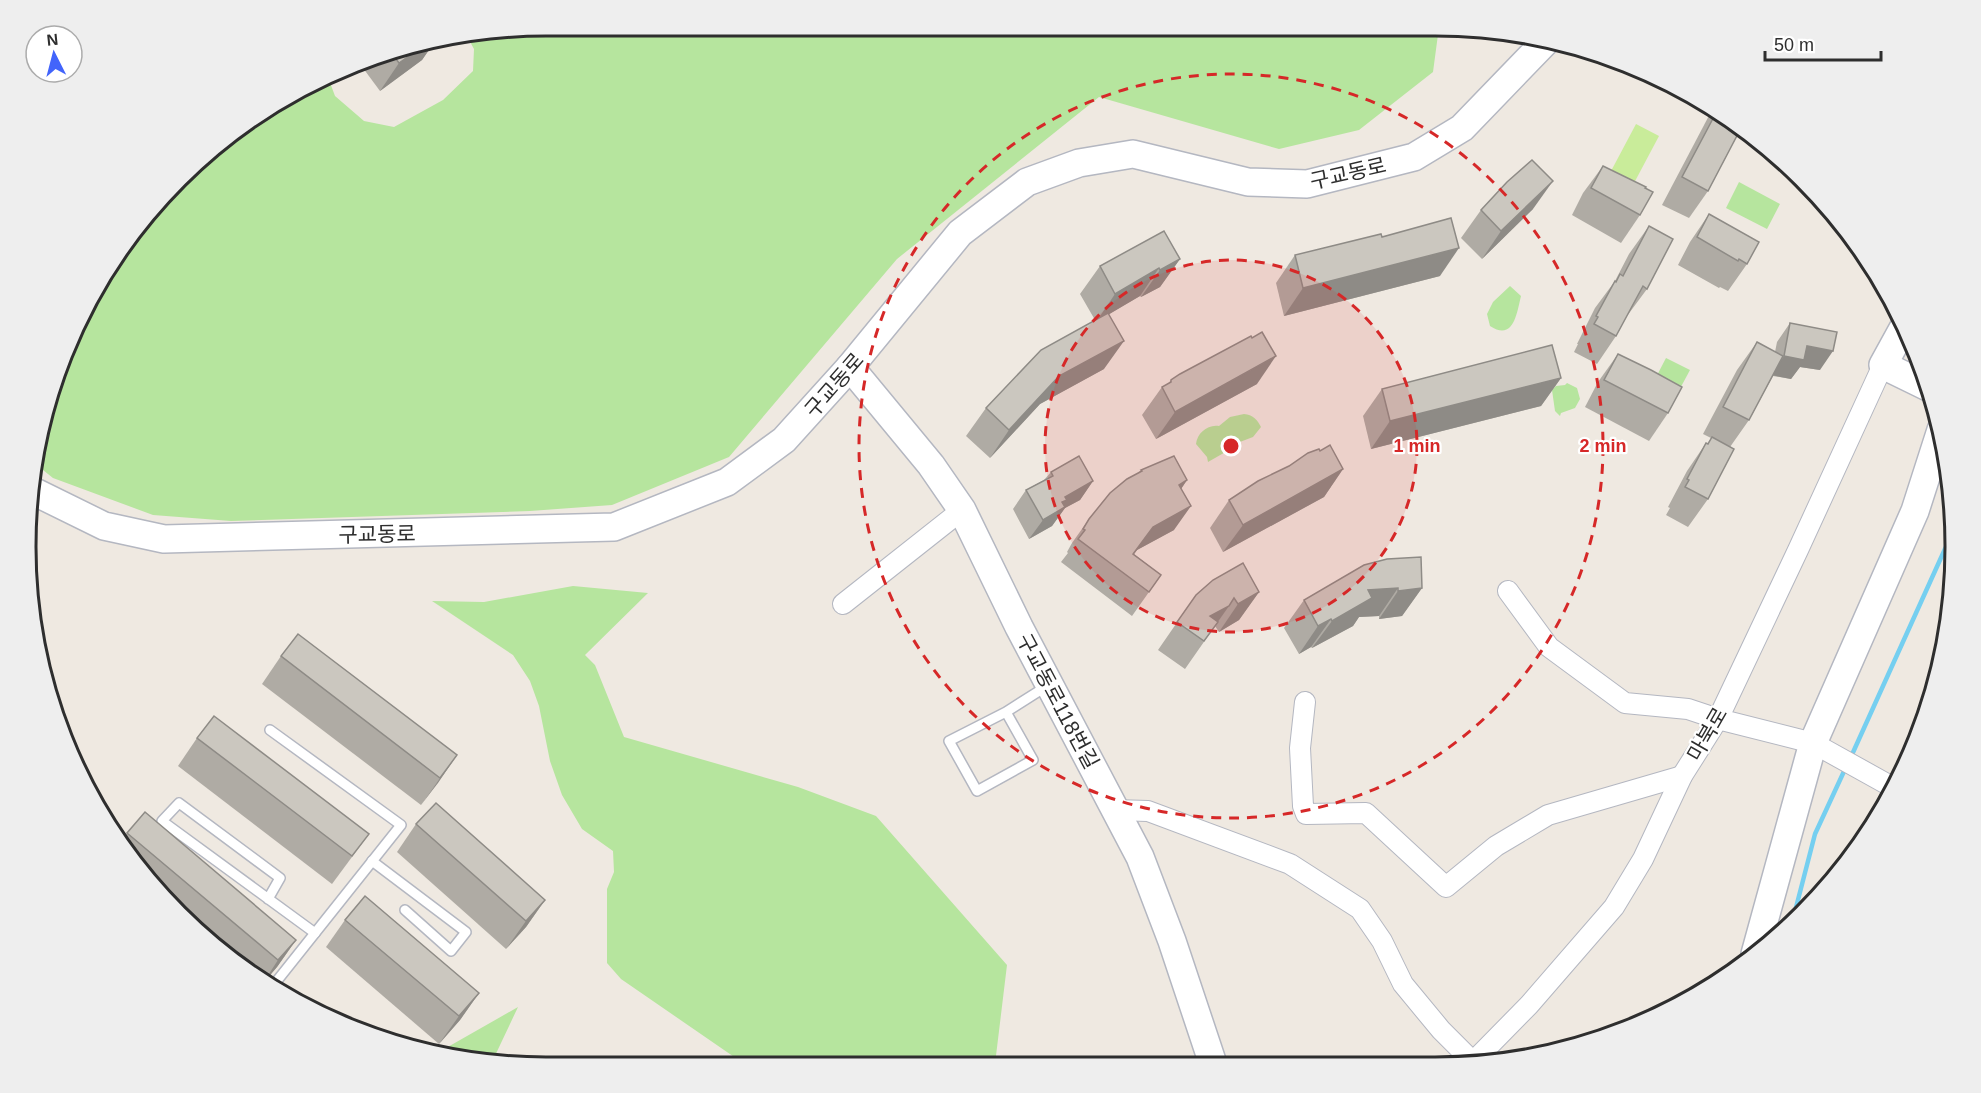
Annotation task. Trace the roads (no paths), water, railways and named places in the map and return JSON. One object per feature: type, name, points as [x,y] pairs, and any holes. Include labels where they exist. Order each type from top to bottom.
[{"type":"street","name":"구교동로","points":[[39,494],[104,526],[164,539],[614,527],[727,482],[784,440],[850,367],[960,232],[1028,182],[1079,163],[1133,154],[1248,182],[1307,184],[1414,157],[1462,128],[1540,47]]},
{"type":"street","points":[[1899,335],[1882,365],[1918,382]]},
{"type":"street","name":"마북로","points":[[1480,1055],[1529,1005],[1614,907],[1643,859],[1682,776],[1718,719],[1882,365]]},
{"type":"street","name":"구교동로118번길","points":[[850,367],[931,465],[962,510],[1144,868],[1172,941],[1211,1057]]},
{"type":"street","points":[[1759,940],[1813,743],[1915,511],[1935,448]]},
{"type":"street","points":[[843,604],[962,510]]},
{"type":"street","points":[[1508,591],[1549,647],[1625,703],[1689,709],[1718,719],[1813,743],[1886,784]]},
{"type":"street","points":[[1305,702],[1300,748],[1303,806],[1306,814],[1366,813],[1446,887],[1496,846],[1548,815],[1682,776]]},
{"type":"street","points":[[1115,810],[1148,811],[1290,864],[1360,909],[1382,941],[1403,984],[1440,1030],[1465,1056]]},
{"type":"lane","points":[[1006,712],[1033,760],[977,791],[949,741],[1006,712],[1049,685]]},
{"type":"lane","points":[[270,730],[401,825],[277,980]]},
{"type":"lane","points":[[268,899],[280,878],[179,803],[162,821],[220,863],[268,899],[315,933]]},
{"type":"lane","points":[[372,861],[466,932],[451,951],[405,910]]},
{"type":"waterway","points":[[1850,759],[1945,549]]},
{"type":"waterway","points":[[1797,905],[1815,834],[1846,767]]}]
